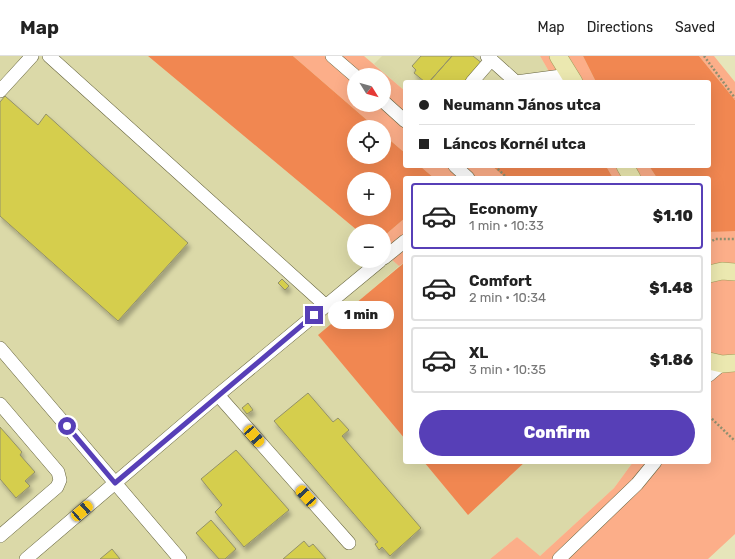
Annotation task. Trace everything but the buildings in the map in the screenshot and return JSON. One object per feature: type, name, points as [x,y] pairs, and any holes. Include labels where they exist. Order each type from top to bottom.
[{"type":"main road","points":[[558,56],[572,78]]},
{"type":"street","points":[[0,91],[32,56]]},
{"type":"street","points":[[49,56],[325,305]]},
{"type":"street","points":[[332,56],[347,69]]},
{"type":"street","points":[[473,80],[489,58],[514,80]]},
{"type":"street","points":[[530,80],[572,78]]},
{"type":"street","points":[[391,108],[403,119]]},
{"type":"street","points":[[457,168],[466,176]]},
{"type":"street","points":[[391,252],[403,243]]},
{"type":"street","points":[[26,559],[218,395],[371,268]]},
{"type":"street","points":[[0,348],[180,559]]},
{"type":"street","points":[[218,395],[349,543]]},
{"type":"street","points":[[0,404],[58,472],[60,480],[57,487],[0,536]]},
{"type":"street","points":[[559,559],[637,484],[653,464]]},
{"type":"path","points":[[704,56],[735,98]]},
{"type":"path","points":[[497,168],[505,176]]},
{"type":"path","points":[[711,242],[715,239],[735,239]]},
{"type":"path","points":[[711,418],[735,441]]},
{"type":"shaded area","points":[[0,56],[148,56],[350,224],[347,224],[347,268],[391,268],[391,259],[399,266],[319,336],[403,437],[403,464],[426,464],[468,514],[523,464],[632,464],[614,488],[539,557],[517,537],[490,559],[0,559]]},
{"type":"shaded area","points":[[148,56],[293,56],[347,103],[347,112],[358,112],[367,120],[347,120],[347,164],[391,164],[391,141],[403,151],[403,168],[422,168],[432,176],[403,176],[403,220],[391,230],[391,224],[350,224]]},
{"type":"shaded area","points":[[293,56],[364,56],[378,68],[347,68],[347,103]]},
{"type":"shaded area","points":[[382,56],[540,56],[554,80],[403,80],[403,89],[391,79],[391,68],[379,68],[374,64]]},
{"type":"shaded area","points":[[540,56],[583,56],[595,80],[554,80]]},
{"type":"shaded area","points":[[583,56],[699,56],[735,100],[735,231],[711,232],[711,176],[656,176],[650,168],[711,168],[711,80],[595,80]]},
{"type":"shaded area","points":[[699,56],[714,56],[735,82],[735,100]]},
{"type":"shaded area","points":[[391,79],[403,89],[403,151],[391,141],[391,120],[367,120],[358,112],[391,112]]},
{"type":"shaded area","points":[[422,168],[494,168],[504,176],[432,176]]},
{"type":"shaded area","points":[[494,168],[607,168],[612,176],[504,176]]},
{"type":"shaded area","points":[[607,168],[650,168],[656,176],[612,176]]},
{"type":"shaded area","points":[[403,220],[403,263],[399,266],[391,259],[391,230]]},
{"type":"shaded area","points":[[727,230],[735,231],[735,534],[708,559],[490,559],[517,537],[540,556],[614,488],[632,464],[711,464],[711,232]]},
{"type":"shaded area","points":[[403,264],[403,437],[318,335]]},
{"type":"shaded area","points":[[426,464],[523,464],[468,515]]},
{"type":"route","points":[[67,426],[115,483],[314,315]]}]
